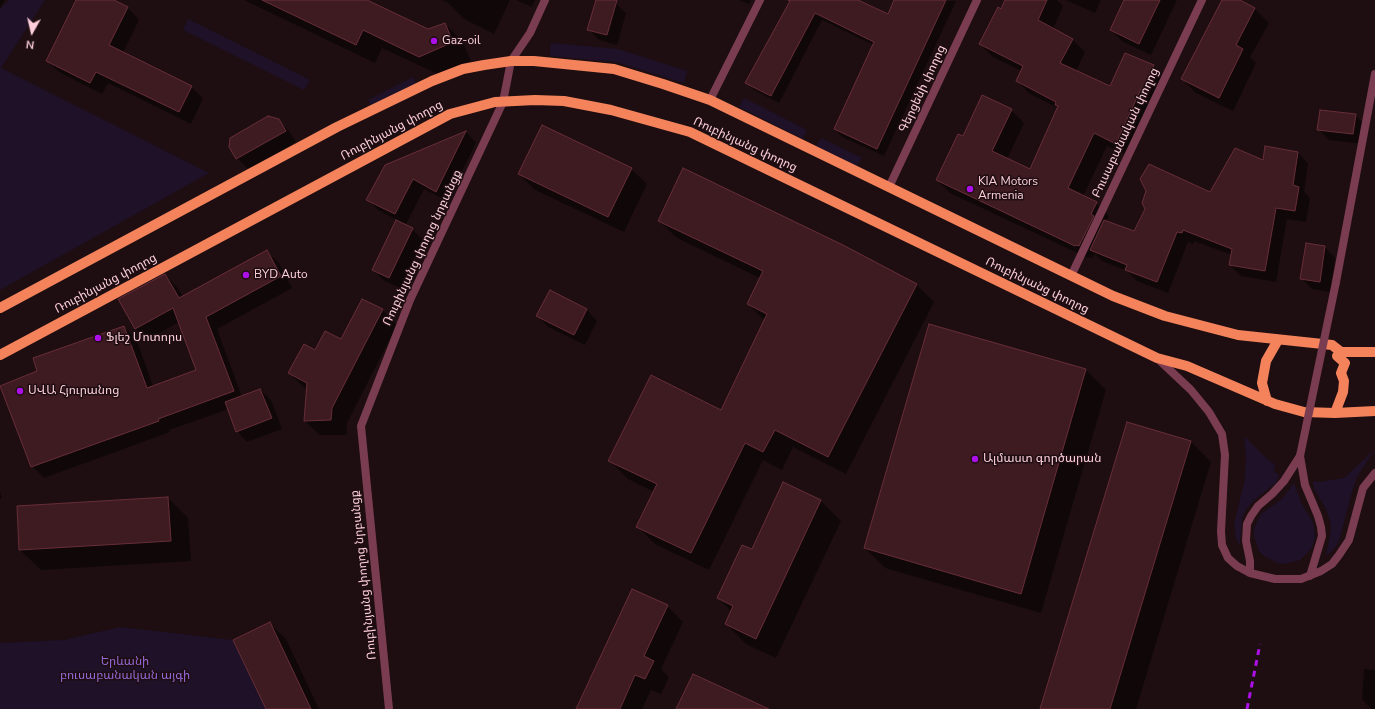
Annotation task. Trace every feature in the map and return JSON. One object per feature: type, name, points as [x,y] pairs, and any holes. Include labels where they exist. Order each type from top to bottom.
[{"type":"main road","name":"Ռուբինյանց փողոց","points":[[0,308],[317,138],[419,87],[463,69],[510,61],[534,61],[614,69],[710,100],[1071,276],[1114,296],[1165,316],[1238,335],[1332,346],[1341,352],[1375,352]]},
{"type":"main road","name":"Ռուբինյանց փողոց","points":[[0,355],[450,114],[483,105],[504,102],[535,100],[564,101],[611,110],[690,132],[1157,358],[1187,366],[1267,401],[1304,412],[1335,413],[1375,411]]},
{"type":"main road","points":[[1267,401],[1262,383],[1266,361],[1278,340]]},
{"type":"main road","points":[[1335,413],[1343,392],[1344,381],[1341,373],[1344,363],[1337,356],[1341,352]]},
{"type":"street","points":[[510,61],[530,33],[546,0]]},
{"type":"street","points":[[710,100],[760,0]]},
{"type":"street","name":"Գերցենի փողոց","points":[[889,187],[977,0]]},
{"type":"street","name":"Բուսաբանական փողոց","points":[[1071,276],[1202,0]]},
{"type":"street","name":"Ռուբինյանց փողոց նրբանցք","points":[[389,709],[361,426],[410,300],[504,102],[510,61]]},
{"type":"street","points":[[1250,573],[1250,561],[1246,541],[1247,524],[1258,506],[1284,481],[1300,456],[1372,102],[1375,74]]},
{"type":"street","points":[[1157,358],[1191,390],[1209,412],[1222,434],[1225,455],[1220,531],[1222,545],[1228,558],[1237,566],[1250,573],[1275,579],[1301,579],[1321,571],[1332,564],[1349,540],[1363,488],[1375,473]]},
{"type":"street","points":[[1300,456],[1305,484],[1318,516],[1322,536],[1310,576]]},
{"type":"green space","points":[[9,0],[45,0],[1,68],[209,173],[0,290],[0,9]]},
{"type":"green space","points":[[188,19],[310,80],[304,90],[183,30]]},
{"type":"green space","points":[[551,43],[618,49],[687,71],[684,83],[616,62],[550,56]]},
{"type":"green space","points":[[413,77],[416,84],[371,106],[368,100]]},
{"type":"green space","points":[[744,98],[807,130],[803,139],[739,107]]},
{"type":"green space","points":[[821,138],[862,158],[857,166],[816,146]]},
{"type":"green space","points":[[1244,436],[1265,457],[1275,464],[1274,472],[1279,476],[1276,483],[1254,500],[1247,508],[1242,518],[1240,545],[1236,540],[1234,524],[1245,479],[1246,455]]},
{"type":"green space","points":[[1375,449],[1357,477],[1337,545],[1326,556],[1331,524],[1326,509],[1314,488],[1313,481],[1319,482],[1344,478]]},
{"type":"green space","points":[[1294,483],[1302,505],[1313,522],[1315,535],[1314,542],[1311,549],[1300,560],[1285,564],[1278,563],[1264,556],[1259,551],[1254,536],[1254,529],[1262,513],[1282,499]]},
{"type":"green space","name":"Երևանի բուսաբանական այգի","points":[[120,627],[233,640],[266,709],[0,709],[0,643],[64,640]]},
{"type":"building","points":[[76,0],[114,0],[128,7],[109,45],[192,86],[179,112],[96,72],[90,83],[46,61]]},
{"type":"building","points":[[262,0],[367,0],[428,29],[445,23],[453,42],[419,57],[363,30],[356,45]]},
{"type":"building","points":[[596,0],[617,0],[607,35],[587,30]]},
{"type":"building","points":[[788,0],[858,0],[888,14],[894,0],[946,0],[877,149],[834,129],[874,42],[815,13],[771,96],[745,83],[790,1]]},
{"type":"building","points":[[1005,0],[1047,0],[1038,20],[1073,39],[1060,63],[1110,86],[1125,53],[1154,65],[1143,90],[1141,89],[1116,144],[1094,133],[1068,188],[1097,202],[1091,214],[1094,216],[1079,246],[1075,246],[936,180],[958,134],[963,136],[982,95],[1012,109],[992,151],[1030,169],[1058,106],[1055,105],[1056,102],[1016,81],[1023,66],[979,44],[998,7],[1001,9]]},
{"type":"building","points":[[1124,0],[1160,0],[1139,44],[1110,30]]},
{"type":"building","points":[[1222,0],[1240,0],[1255,8],[1236,45],[1243,49],[1219,98],[1181,79]]},
{"type":"building","points":[[1320,110],[1356,114],[1353,134],[1317,130]]},
{"type":"building","points":[[268,116],[279,119],[286,131],[236,159],[229,147],[230,138]]},
{"type":"building","points":[[542,125],[632,168],[608,217],[518,174]]},
{"type":"building","points":[[466,131],[436,192],[413,179],[395,214],[366,200],[385,165]]},
{"type":"building","points":[[1265,146],[1298,152],[1293,185],[1299,187],[1295,211],[1276,208],[1265,271],[1229,265],[1232,249],[1183,230],[1182,233],[1177,232],[1157,282],[1125,270],[1127,265],[1090,250],[1104,220],[1134,231],[1145,209],[1142,203],[1146,191],[1140,179],[1149,164],[1210,192],[1235,148],[1263,160]]},
{"type":"building","points":[[683,168],[843,245],[917,284],[828,457],[775,430],[763,452],[745,443],[691,553],[636,527],[657,484],[608,461],[651,375],[721,410],[767,314],[747,304],[763,271],[658,221]]},
{"type":"building","points":[[396,220],[413,228],[389,278],[372,270]]},
{"type":"building","points":[[1306,243],[1325,246],[1320,282],[1300,279]]},
{"type":"building","points":[[267,250],[281,276],[206,317],[234,391],[158,419],[159,421],[31,467],[0,386],[37,371],[33,358],[124,326],[147,388],[196,370],[173,308],[135,329],[118,299],[165,274],[179,298]]},
{"type":"building","points":[[550,290],[587,309],[574,335],[536,316]]},
{"type":"building","points":[[362,299],[383,309],[332,408],[331,420],[304,421],[307,383],[288,373],[304,344],[315,350],[325,331],[341,339]]},
{"type":"building","name":"Ալմաստ գործարան","points":[[929,324],[1086,369],[1021,594],[864,548]]},
{"type":"building","points":[[260,389],[272,418],[236,432],[225,402]]},
{"type":"building","points":[[1127,422],[1191,441],[1110,709],[1040,709]]},
{"type":"building","points":[[783,482],[821,500],[756,639],[725,624],[733,606],[717,598],[742,545],[752,549]]},
{"type":"building","points":[[168,497],[171,541],[19,550],[17,506]]},
{"type":"building","points":[[632,589],[668,605],[644,656],[654,661],[645,679],[635,675],[620,709],[576,709]]},
{"type":"building","points":[[270,622],[311,709],[266,709],[233,640]]},
{"type":"building","points":[[693,674],[769,709],[676,709]]},
{"type":"railway","points":[[1247,709],[1260,644]]},
{"type":"place","name":"Gaz-oil","points":[[434,41]]},
{"type":"place","name":"KIA Motors Armenia","points":[[970,189]]},
{"type":"place","name":"BYD Auto","points":[[246,275]]},
{"type":"place","name":"Ֆլեշ Մոտորս","points":[[98,338]]},
{"type":"place","name":"ՍՎԱ Հյուրանոց","points":[[20,391]]},
{"type":"place","name":"Ալմաստ գործարան","points":[[975,459]]}]
